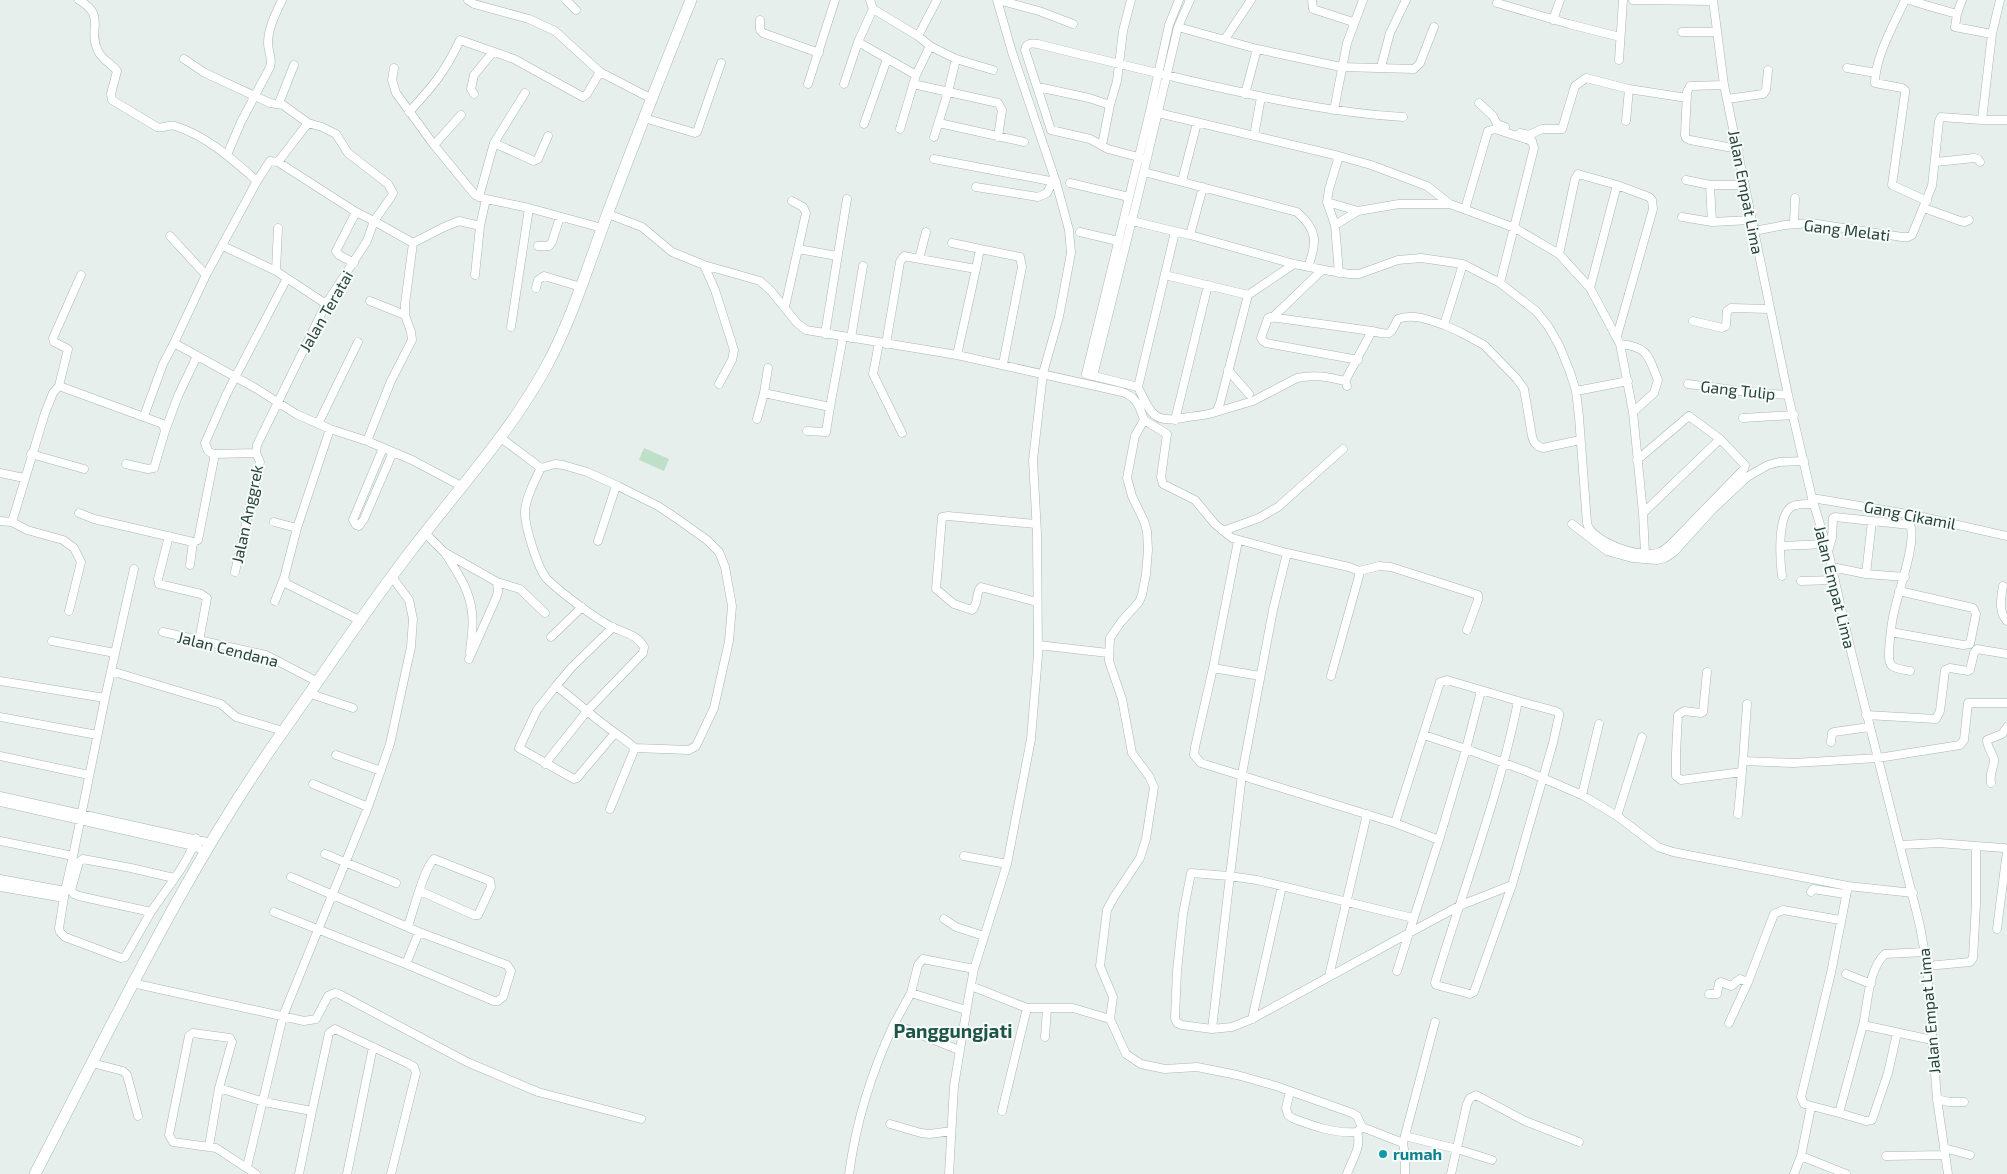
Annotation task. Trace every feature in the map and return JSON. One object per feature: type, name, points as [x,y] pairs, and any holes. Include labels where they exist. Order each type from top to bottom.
[{"type":"street","points":[[79,0],[92,9],[94,14],[94,35],[98,51],[117,71],[111,94],[112,100],[156,127],[164,128],[170,125],[197,136],[227,155],[257,181]]},
{"type":"street","points":[[227,155],[272,61],[268,49],[268,37],[282,0]]},
{"type":"street","points":[[468,0],[474,4],[529,19],[555,31],[600,72],[652,99]]},
{"type":"street","points":[[566,0],[576,10]]},
{"type":"street","points":[[35,1174],[106,1038],[132,983],[209,847],[283,732],[360,621],[425,533],[501,438],[546,368],[559,343],[691,0]]},
{"type":"street","points":[[808,84],[835,0]]},
{"type":"street","points":[[870,0],[873,9],[918,36],[930,46],[956,59],[994,70]]},
{"type":"street","points":[[918,36],[935,2],[926,0]]},
{"type":"street","points":[[997,0],[1039,11],[1073,24]]},
{"type":"street","points":[[949,1174],[959,1050],[966,1010],[974,969],[1007,864],[1030,739],[1036,695],[1038,645],[1033,460],[1043,373],[1059,317],[1071,253],[1068,230],[1054,182],[997,0]]},
{"type":"street","points":[[1102,145],[1120,64],[1123,30],[1130,0]]},
{"type":"street","points":[[1163,75],[1170,25],[1179,0]]},
{"type":"street","points":[[1089,375],[1118,242],[1128,220],[1129,197],[1143,158],[1163,75],[1178,27],[1190,0]]},
{"type":"street","points":[[1226,39],[1251,0]]},
{"type":"street","points":[[1312,0],[1313,9],[1353,22]]},
{"type":"street","points":[[1334,110],[1340,67],[1353,22],[1363,0]]},
{"type":"street","points":[[1382,67],[1390,33],[1406,0]]},
{"type":"street","points":[[1553,20],[1560,0]]},
{"type":"street","points":[[1619,60],[1623,0]]},
{"type":"street","points":[[1633,0],[1713,0]]},
{"type":"street","name":"Jalan Empat Lima","points":[[1713,0],[1724,85],[1788,395],[1813,501],[1832,567],[1866,715],[1913,893],[1928,966],[1937,1099],[1948,1174]]},
{"type":"street","points":[[1905,0],[1886,42],[1876,73],[1875,83],[1905,90],[1892,185],[1960,221],[1970,220]]},
{"type":"street","points":[[1910,0],[1933,9],[1938,8],[1957,14]]},
{"type":"street","points":[[1962,0],[1955,26],[1992,34]]},
{"type":"street","points":[[1982,120],[1992,34],[2000,0]]},
{"type":"street","points":[[1497,3],[1620,37]]},
{"type":"street","points":[[844,84],[858,42],[873,9]]},
{"type":"street","points":[[760,20],[760,30],[763,33],[818,53]]},
{"type":"street","points":[[1178,27],[1257,49],[1340,67],[1414,69],[1418,67],[1434,27]]},
{"type":"street","points":[[1682,32],[1716,32]]},
{"type":"street","points":[[410,112],[436,83],[447,67],[460,40],[514,59],[583,97],[588,94],[600,72]]},
{"type":"street","points":[[858,42],[916,75]]},
{"type":"street","points":[[1143,158],[1108,149],[1090,139],[1051,130],[1025,50],[1026,46],[1030,43],[1245,94],[1334,110],[1403,117]]},
{"type":"street","points":[[900,129],[916,75],[930,46]]},
{"type":"street","points":[[1245,94],[1257,49]]},
{"type":"street","points":[[474,94],[470,88],[474,75],[492,52]]},
{"type":"street","points":[[184,59],[205,74],[255,94],[270,103],[279,103],[308,124],[278,162]]},
{"type":"street","points":[[864,124],[887,59]]},
{"type":"street","points":[[934,136],[956,59]]},
{"type":"street","points":[[644,118],[695,133],[721,63]]},
{"type":"street","points":[[279,103],[294,65]]},
{"type":"street","points":[[394,68],[393,88],[434,145],[472,192],[482,198],[529,208],[602,228]]},
{"type":"street","points":[[1847,68],[1876,73]]},
{"type":"street","points":[[1727,99],[1763,94],[1766,90],[1768,70]]},
{"type":"street","points":[[1479,103],[1493,116],[1497,124],[1529,135],[1542,129],[1562,129],[1575,86],[1586,78],[1629,90],[1687,98]]},
{"type":"street","points":[[913,84],[998,103],[1002,110],[998,136]]},
{"type":"street","points":[[1724,85],[1690,86],[1687,98],[1686,138],[1738,149]]},
{"type":"street","points":[[1038,87],[1089,98],[1110,105]]},
{"type":"street","points":[[1626,121],[1629,90]]},
{"type":"street","points":[[475,274],[482,198],[494,143],[524,93]]},
{"type":"street","points":[[1254,136],[1261,97]]},
{"type":"street","points":[[1154,112],[1339,156],[1427,186],[1450,204]]},
{"type":"street","points":[[434,145],[462,115]]},
{"type":"street","points":[[1925,204],[1932,186],[1941,117],[2007,120]]},
{"type":"street","points":[[939,123],[1024,142]]},
{"type":"street","points":[[1182,181],[1197,123]]},
{"type":"street","name":"Jalan Teratai","points":[[277,401],[326,304],[354,264],[367,241],[374,221],[393,193],[388,184],[348,153],[336,134],[322,127],[308,124]]},
{"type":"street","points":[[1465,209],[1488,131],[1495,129],[1530,141],[1534,146],[1500,283]]},
{"type":"street","points":[[494,143],[534,161],[538,159],[548,136]]},
{"type":"street","points":[[1339,156],[1327,202],[1335,225],[1340,272]]},
{"type":"street","points":[[1089,375],[1128,220],[1144,172],[1143,158]]},
{"type":"street","points":[[1936,162],[1974,158],[1980,162]]},
{"type":"street","points":[[934,159],[1054,182]]},
{"type":"street","points":[[144,416],[163,364],[206,275],[257,181],[270,161],[278,162],[356,212],[413,243]]},
{"type":"street","points":[[1144,172],[1297,212],[1307,222],[1315,241],[1315,248],[1308,267]]},
{"type":"street","points":[[1559,254],[1575,178],[1578,174],[1649,196],[1652,200],[1654,209],[1618,340]]},
{"type":"street","points":[[1686,180],[1710,186],[1745,185]]},
{"type":"street","points":[[976,187],[1038,198],[1047,193],[1054,182]]},
{"type":"street","points":[[1070,183],[1129,197]]},
{"type":"street","points":[[1590,288],[1617,185]]},
{"type":"street","points":[[1190,235],[1202,186]]},
{"type":"street","points":[[1424,204],[1427,186]]},
{"type":"street","points":[[1710,186],[1712,222]]},
{"type":"street","points":[[1794,224],[1795,198]]},
{"type":"street","points":[[825,334],[847,200]]},
{"type":"street","points":[[785,307],[806,213],[803,207],[792,201]]},
{"type":"street","points":[[1327,202],[1358,211]]},
{"type":"street","points":[[1335,225],[1358,211],[1400,204],[1450,204],[1515,228],[1559,254],[1590,288],[1618,340],[1633,412],[1643,512],[1645,554]]},
{"type":"street","name":"Gang Melati","points":[[1754,231],[1794,224],[1821,224],[1908,237],[1912,235],[1925,204]]},
{"type":"street","points":[[511,327],[529,208]]},
{"type":"street","points":[[354,264],[336,251],[356,212]]},
{"type":"street","points":[[608,214],[642,227],[672,252],[704,265],[760,281],[802,328],[847,338],[957,354],[1127,393],[1136,401],[1144,420],[1167,434],[1161,477],[1163,484],[1195,500],[1223,531],[1238,541],[1288,554],[1350,567],[1359,571],[1380,566],[1391,567],[1478,595],[1467,630]]},
{"type":"street","points":[[538,246],[549,246],[560,217]]},
{"type":"street","points":[[1682,217],[1712,222],[1751,220]]},
{"type":"street","points":[[1128,220],[1322,270],[1359,274],[1388,262],[1408,258],[1421,258],[1463,264],[1500,283],[1536,311],[1548,326],[1559,345],[1576,391],[1588,528],[1599,539],[1614,546],[1645,554],[1660,552],[1666,549],[1744,469],[1745,465],[1720,439],[1689,416],[1637,460]]},
{"type":"street","points":[[413,243],[430,233],[459,222],[480,226]]},
{"type":"street","points":[[276,271],[278,228]]},
{"type":"street","points":[[919,258],[926,232]]},
{"type":"street","points":[[1080,232],[1118,242]]},
{"type":"street","points":[[1175,232],[1138,387],[1155,416],[1161,419],[1175,420],[1216,412],[1253,401],[1305,376],[1324,376],[1346,384],[1372,331]]},
{"type":"street","points":[[170,236],[206,275]]},
{"type":"street","points":[[367,441],[391,381],[412,340],[405,315],[405,304],[413,243]]},
{"type":"street","points":[[952,243],[1014,254],[1020,257],[1022,261],[1003,364]]},
{"type":"street","points":[[223,246],[276,271],[286,280],[326,304]]},
{"type":"street","points":[[798,249],[837,256]]},
{"type":"street","points":[[957,354],[980,249]]},
{"type":"street","points":[[902,432],[873,374],[883,344],[900,262],[904,256],[976,269]]},
{"type":"street","points":[[1216,412],[1248,295],[1294,264]]},
{"type":"street","points":[[1444,325],[1463,264]]},
{"type":"street","points":[[704,265],[715,290],[734,350],[732,360],[719,384]]},
{"type":"street","points":[[807,432],[826,432],[830,407],[863,266]]},
{"type":"street","points":[[1322,270],[1272,318],[1268,318],[1261,338],[1266,343],[1358,360]]},
{"type":"street","points":[[12,522],[31,454],[53,392],[59,386],[68,351],[67,348],[54,342],[53,338],[81,275]]},
{"type":"street","points":[[1164,275],[1248,295]]},
{"type":"street","points":[[536,288],[538,280],[544,276],[581,287]]},
{"type":"street","points":[[256,453],[213,454],[208,451],[205,443],[236,377],[286,280]]},
{"type":"street","points":[[1175,420],[1208,285]]},
{"type":"street","points":[[370,301],[405,315]]},
{"type":"street","points":[[1693,321],[1722,328],[1726,326],[1727,311],[1731,308],[1770,309]]},
{"type":"street","points":[[1272,318],[1388,334],[1392,332],[1398,319],[1402,318],[1416,317],[1444,325],[1471,337],[1484,346],[1517,379],[1525,395],[1534,443],[1543,448],[1580,440]]},
{"type":"street","points":[[1618,340],[1635,345],[1646,351],[1658,380],[1654,393],[1633,412]]},
{"type":"street","points":[[318,424],[358,342]]},
{"type":"street","points":[[174,343],[236,377],[296,414],[430,468],[463,487]]},
{"type":"street","points":[[126,464],[148,469],[154,468],[178,396],[197,356]]},
{"type":"street","points":[[757,419],[768,368]]},
{"type":"street","points":[[1228,370],[1249,394]]},
{"type":"street","points":[[1089,375],[1138,387]]},
{"type":"street","points":[[1576,391],[1628,381]]},
{"type":"street","name":"Gang Tulip","points":[[1688,384],[1788,395]]},
{"type":"street","points":[[59,386],[144,416],[163,424],[166,431]]},
{"type":"street","points":[[764,393],[830,407]]},
{"type":"street","name":"Jalan Anggrek","points":[[235,572],[260,462],[256,453],[256,445],[277,401]]},
{"type":"street","points":[[1743,418],[1794,416]]},
{"type":"street","points":[[1144,420],[1135,436],[1127,478],[1146,531],[1148,550],[1146,574],[1142,595],[1114,631],[1110,638],[1108,653],[1122,699],[1132,753],[1149,776],[1154,787],[1146,839],[1140,858],[1110,903],[1108,910],[1100,966],[1113,996],[1110,1019],[1126,1054],[1141,1064],[1165,1069],[1190,1067],[1245,1077],[1357,1116],[1360,1130],[1359,1147],[1347,1174]]},
{"type":"street","points":[[275,601],[284,578],[297,528],[330,429]]},
{"type":"street","points":[[501,438],[541,468]]},
{"type":"street","points":[[1643,512],[1720,439]]},
{"type":"street","points":[[383,448],[353,520],[356,525],[359,526],[364,519],[393,452]]},
{"type":"street","points":[[1223,531],[1259,518],[1278,507],[1343,449]]},
{"type":"street","points":[[31,454],[84,469]]},
{"type":"street","points":[[78,512],[94,519],[192,542],[198,540],[213,467],[213,454]]},
{"type":"street","points":[[1572,524],[1606,551],[1632,558],[1656,560],[1665,558],[1674,552],[1712,510],[1747,478],[1768,465],[1779,462],[1804,461]]},
{"type":"street","points":[[377,463],[386,466]]},
{"type":"street","points":[[541,468],[555,464],[587,472],[658,506],[707,540],[718,552],[725,567],[732,606],[728,641],[714,708],[696,746],[688,750],[635,748],[556,686]]},
{"type":"street","points":[[541,468],[526,504],[527,526],[540,566],[547,579],[582,607],[613,627],[633,636],[644,647],[643,653],[587,711],[545,764]]},
{"type":"street","points":[[0,473],[24,478]]},
{"type":"street","points":[[598,541],[616,486]]},
{"type":"street","name":"Gang Cikamil","points":[[1780,546],[1781,530],[1786,513],[1790,507],[1813,501],[1914,515],[2007,536]]},
{"type":"street","points":[[1036,524],[942,517],[936,589],[954,604],[972,610],[976,604],[978,591],[981,587],[1037,602]]},
{"type":"street","points":[[1782,576],[1780,546],[1827,547],[1832,538],[1833,518],[1835,517],[1910,525],[1912,527],[1905,577],[1899,591],[1890,632],[1890,664],[1893,667],[1910,671]]},
{"type":"street","points":[[0,521],[12,522],[27,530],[63,540],[70,544],[78,553],[81,562],[69,611]]},
{"type":"street","points":[[1866,574],[1872,521]]},
{"type":"street","points":[[274,522],[297,528]]},
{"type":"street","points":[[425,533],[444,552],[462,580],[469,596],[473,615],[469,659],[496,598],[498,592],[497,582]]},
{"type":"street","points":[[169,536],[158,578],[159,584],[201,594],[207,598],[199,641]]},
{"type":"street","points":[[1238,541],[1194,755],[1202,763],[1395,822],[1439,840]]},
{"type":"street","points":[[190,565],[192,542]]},
{"type":"street","points":[[444,552],[497,582],[520,589],[545,613]]},
{"type":"street","points":[[1212,1029],[1242,774],[1273,610],[1288,554]]},
{"type":"street","points":[[1832,567],[1866,574],[1905,577]]},
{"type":"street","points":[[134,569],[64,895],[59,928],[62,935],[120,958],[125,958],[151,912],[195,842]]},
{"type":"street","points":[[1331,676],[1359,571]]},
{"type":"street","points":[[247,1168],[283,1016],[368,807],[390,744],[411,647],[413,619],[409,600],[392,577]]},
{"type":"street","points":[[284,578],[287,584],[360,621]]},
{"type":"street","points":[[1801,582],[1835,580]]},
{"type":"street","points":[[2003,586],[2002,616],[2007,621]]},
{"type":"street","points":[[1890,632],[1963,645],[1970,644],[1976,614],[1973,608],[1899,591]]},
{"type":"street","points":[[551,637],[582,607]]},
{"type":"street","points":[[613,627],[572,668],[536,710],[519,748],[570,778],[578,778],[616,733]]},
{"type":"street","name":"Jalan Cendana","points":[[163,632],[266,656],[318,682]]},
{"type":"street","points":[[52,641],[115,653]]},
{"type":"street","points":[[1038,645],[1108,653]]},
{"type":"street","points":[[1866,715],[1936,719],[1940,711],[1945,670],[1950,668],[1970,670],[1974,653],[1977,649],[2007,654]]},
{"type":"street","points":[[1213,668],[1260,676]]},
{"type":"street","points":[[111,671],[221,704],[236,717],[283,732]]},
{"type":"street","points":[[1707,672],[1703,712],[1684,711],[1678,715],[1676,776],[1681,780],[1742,772]]},
{"type":"street","points":[[1395,822],[1440,682],[1447,680],[1559,713],[1553,743],[1512,885],[1472,994],[1436,985],[1435,982],[1482,838],[1518,701]]},
{"type":"street","points":[[0,681],[105,698]]},
{"type":"street","points":[[1397,971],[1439,840],[1481,691]]},
{"type":"street","points":[[311,694],[353,708]]},
{"type":"street","points":[[1743,761],[1794,763],[1878,758],[1960,745],[1964,740],[1968,703],[2007,703]]},
{"type":"street","points":[[1738,814],[1747,704]]},
{"type":"street","points":[[0,716],[98,735]]},
{"type":"street","points":[[1582,795],[1599,724]]},
{"type":"street","points":[[1831,742],[1834,732],[1870,727]]},
{"type":"street","points":[[1991,783],[1990,771],[1994,764],[1987,740],[2005,733]]},
{"type":"street","points":[[1424,735],[1503,763],[1582,795],[1617,816],[1658,847],[1673,852],[1848,886],[1913,893]]},
{"type":"street","points":[[1617,816],[1642,738]]},
{"type":"street","points":[[610,809],[635,748]]},
{"type":"street","points":[[0,756],[89,775]]},
{"type":"street","points":[[336,756],[381,771]]},
{"type":"street","points":[[313,784],[368,807]]},
{"type":"street","points":[[0,796],[195,842],[209,847]]},
{"type":"street","points":[[0,802],[81,816]]},
{"type":"street","points":[[1329,976],[1367,814]]},
{"type":"street","points":[[0,841],[73,856]]},
{"type":"street","points":[[1901,845],[1939,843],[2004,848],[2007,851],[1997,929]]},
{"type":"street","points":[[1928,966],[1970,962],[1973,958],[1976,904],[1976,846]]},
{"type":"street","points":[[325,854],[396,883]]},
{"type":"street","points":[[964,856],[1007,864]]},
{"type":"street","points":[[151,912],[74,894],[71,890],[79,862],[83,859],[88,859],[174,878]]},
{"type":"street","points":[[408,926],[420,891],[434,859],[490,881],[491,884],[478,915],[474,915],[420,891]]},
{"type":"street","points":[[1413,918],[1282,886],[1229,876],[1191,873],[1183,914],[1176,972],[1175,1018],[1177,1023],[1212,1029],[1232,1027],[1252,1019],[1459,906],[1512,885]]},
{"type":"street","points":[[274,912],[494,1001],[498,1001],[503,997],[511,970],[510,967],[419,932],[291,877]]},
{"type":"street","points":[[0,879],[64,895]]},
{"type":"street","points":[[1252,1019],[1282,886]]},
{"type":"street","points":[[1848,886],[1802,1102],[1811,1107],[1872,1120],[1888,1073],[1897,1033]]},
{"type":"street","points":[[0,887],[64,895]]},
{"type":"street","points":[[1811,892],[1813,889],[1845,894]]},
{"type":"street","points":[[1729,1024],[1748,982],[1774,914],[1783,910],[1840,920]]},
{"type":"street","points":[[944,919],[956,927],[984,936]]},
{"type":"street","points":[[406,964],[419,932]]},
{"type":"street","points":[[1839,1113],[1863,1025],[1871,984],[1880,959],[1885,954],[1925,952]]},
{"type":"street","points":[[849,1174],[851,1157],[869,1086],[879,1056],[911,992],[918,965],[923,960],[974,969]]},
{"type":"street","points":[[1846,974],[1871,984]]},
{"type":"street","points":[[1709,994],[1717,994],[1721,982],[1731,986],[1740,979],[1748,982]]},
{"type":"street","points":[[132,983],[304,1021],[311,1021],[319,1014],[328,996],[335,993],[339,994],[467,1062],[538,1092],[641,1119]]},
{"type":"street","points":[[971,986],[1026,1008],[1073,1008],[1110,1019]]},
{"type":"street","points":[[911,992],[966,1010]]},
{"type":"street","points":[[1002,1111],[1026,1008]]},
{"type":"street","points":[[1045,1037],[1047,1009]]},
{"type":"street","points":[[1405,1174],[1404,1139],[1435,1022]]},
{"type":"street","points":[[894,1024],[959,1050]]},
{"type":"street","points":[[1863,1025],[1932,1040]]},
{"type":"street","points":[[299,1174],[327,1038],[331,1030],[341,1031],[414,1067],[416,1072],[391,1174]]},
{"type":"street","points":[[209,1146],[219,1088],[232,1040],[197,1033],[189,1036],[169,1135],[173,1142],[209,1146],[256,1174]]},
{"type":"street","points":[[347,1174],[373,1046]]},
{"type":"street","points":[[92,1062],[124,1071],[127,1075],[138,1116]]},
{"type":"street","points":[[219,1088],[264,1102],[312,1111]]},
{"type":"street","points":[[1290,1092],[1286,1108],[1288,1115],[1292,1118],[1322,1128],[1360,1130],[1457,1149],[1492,1160]]},
{"type":"street","points":[[1451,1174],[1467,1104],[1470,1098],[1476,1095],[1525,1121],[1579,1142]]},
{"type":"street","points":[[1937,1099],[1949,1102],[1964,1102]]},
{"type":"street","points":[[1794,1174],[1811,1107]]},
{"type":"street","points":[[890,1124],[930,1134],[951,1131]]},
{"type":"street","points":[[1886,1156],[1945,1152],[1970,1154]]},
{"type":"street","points":[[1800,1156],[1846,1174]]},
{"type":"green space","points":[[644,448],[669,459],[664,471],[639,460]]},
{"type":"place","name":"rumah","points":[[1383,1154]]},
{"type":"district","name":"Panggungjati","points":[[953,1031]]}]
